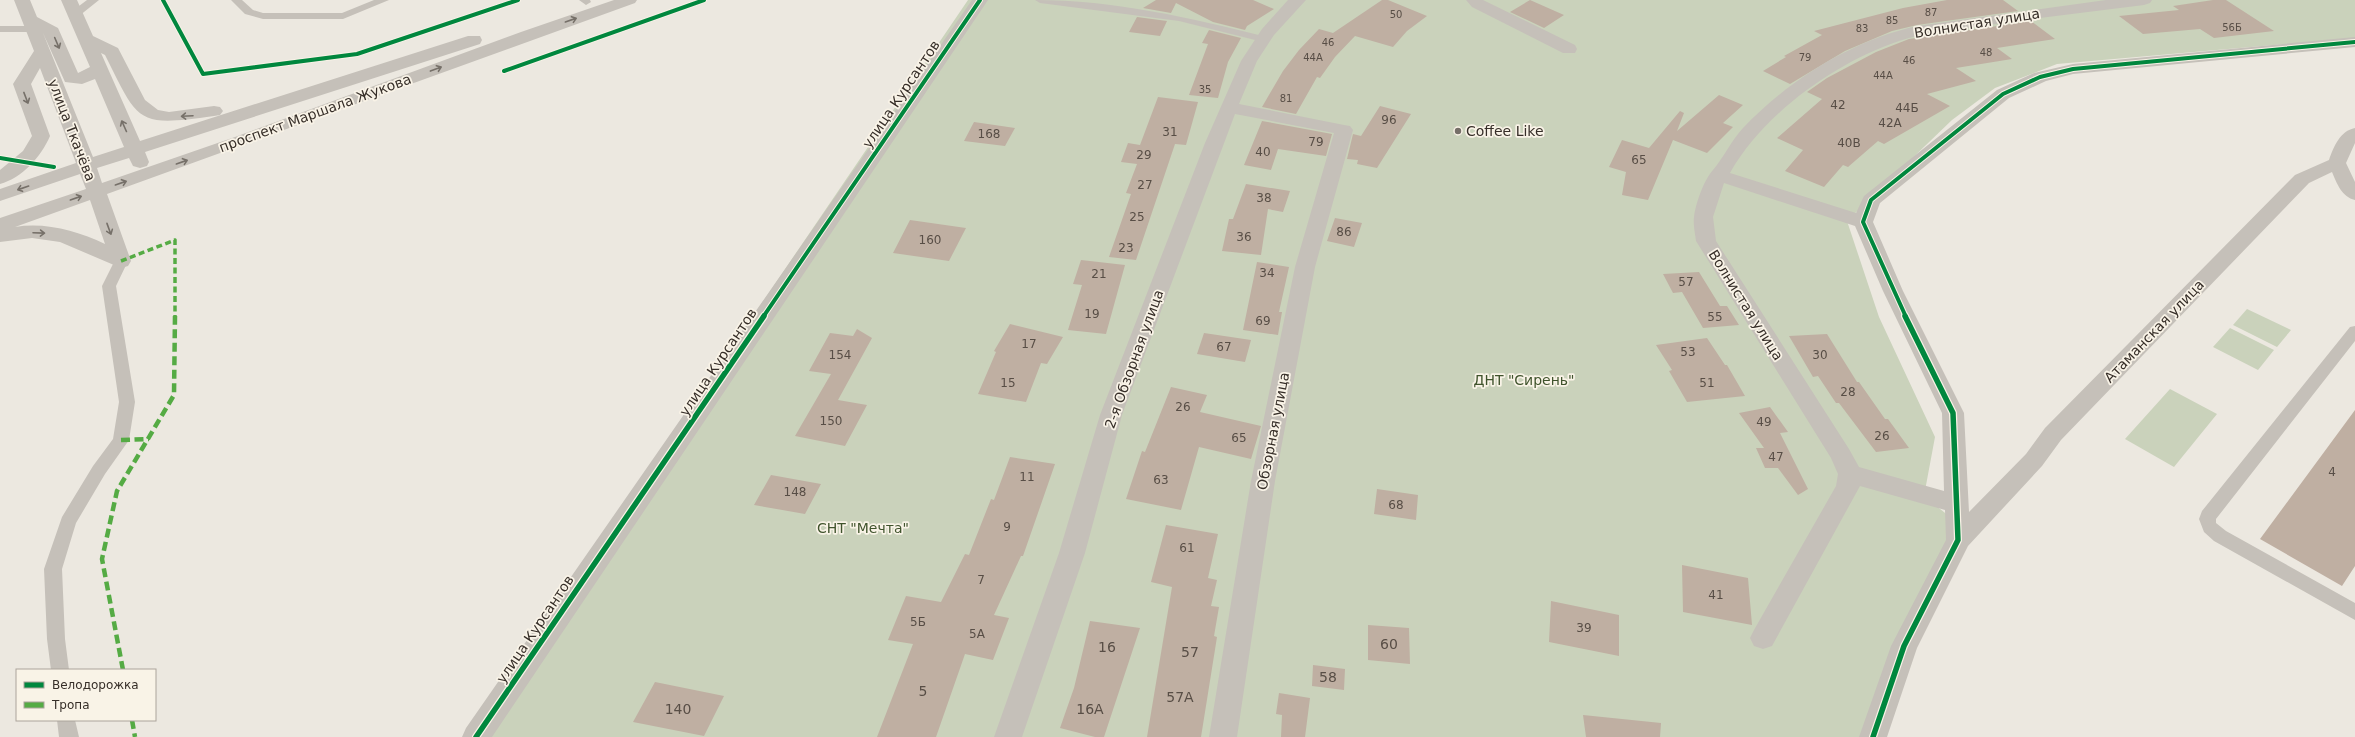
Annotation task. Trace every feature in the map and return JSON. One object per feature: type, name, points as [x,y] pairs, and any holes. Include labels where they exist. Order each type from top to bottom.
[{"type":"street","name":"улица Ткачёва","points":[[22,0],[87,166],[121,261]]},
{"type":"street","name":"проспект Маршала Жукова","points":[[0,225],[241,141],[527,35],[629,0]]},
{"type":"street","name":"улица Курсантов","points":[[476,737],[980,0]]},
{"type":"street","name":"2-я Обзорная улица","points":[[1008,737],[1072,553],[1111,416],[1214,143],[1231,108],[1249,61],[1263,39],[1290,4],[1298,0]]},
{"type":"street","points":[[1474,0],[1478,4],[1569,49]]},
{"type":"street","name":"Волнистая улица","points":[[1850,474],[1841,455],[1706,241],[1704,215],[1718,175],[1748,132],[1786,98],[1837,64],[1882,41],[1925,29],[2144,0]]},
{"type":"street","name":"проспект Маршала Жукова","points":[[0,196],[135,150],[182,132],[388,67],[588,1]]},
{"type":"street","points":[[72,7],[145,174]]},
{"type":"street","points":[[31,24],[52,31],[71,78],[82,79],[99,69]]},
{"type":"street","points":[[86,39],[112,52],[138,103],[152,114],[169,117],[195,115],[224,110],[368,68],[388,67]]},
{"type":"street","points":[[1873,737],[1904,646],[1948,564],[1958,540],[1953,413],[1893,291],[1862,222],[1871,200],[2004,94],[2040,77],[2073,69],[2355,42]]},
{"type":"street","points":[[0,178],[18,166],[38,144],[41,136],[22,84],[42,51]]},
{"type":"street","name":"Обзорная улица","points":[[1223,737],[1263,481],[1305,267],[1344,130],[1231,108]]},
{"type":"street","points":[[2355,132],[2344,144],[2337,163],[2346,184],[2355,194]]},
{"type":"street","name":"Атаманская улица","points":[[1958,540],[2034,460],[2054,434],[2302,179],[2337,163]]},
{"type":"street","points":[[1718,175],[1862,222]]},
{"type":"street","points":[[0,236],[32,233],[72,237],[121,261]]},
{"type":"street","points":[[1763,638],[1848,487],[1850,474],[1956,504]]},
{"type":"lane","points":[[72,7],[94,0]]},
{"type":"lane","points":[[236,0],[255,15],[343,16],[384,0]]},
{"type":"lane","points":[[1040,0],[1179,18],[1263,39]]},
{"type":"lane","points":[[343,16],[352,21],[363,17]]},
{"type":"lane","points":[[0,29],[31,24]]},
{"type":"lane","points":[[60,669],[56,638],[54,569],[68,522],[99,470],[121,440],[127,402],[109,286],[121,261]]},
{"type":"lane","points":[[2355,331],[2208,516],[2207,521],[2210,528],[2220,536],[2355,612]]},
{"type":"lane","points":[[66,721],[69,737]]},
{"type":"green space","name":"ДНТ \"Сирень\"","points":[[968,0],[2355,0],[2355,38],[2057,64],[1995,88],[1952,120],[1847,221],[1879,317],[1935,437],[1924,496],[1955,521],[1863,737],[479,737],[694,403]]},
{"type":"green space","points":[[2247,309],[2291,330],[2277,347],[2233,325]]},
{"type":"green space","points":[[2230,328],[2274,350],[2258,370],[2213,347]]},
{"type":"green space","points":[[2170,389],[2217,414],[2174,467],[2125,439]]},
{"type":"building","points":[[1156,0],[1253,0],[1274,9],[1247,26],[1245,30],[1213,22],[1176,3],[1171,13],[1143,8]]},
{"type":"building","points":[[1382,0],[1388,0],[1427,16],[1407,31],[1393,47],[1355,36],[1335,57],[1320,78],[1317,77],[1296,114],[1262,107],[1283,71],[1299,50],[1319,29],[1333,33]]},
{"type":"building","points":[[1530,0],[1564,15],[1544,28],[1510,12]]},
{"type":"building","points":[[1947,0],[2003,0],[2018,11],[1917,25],[1892,31],[1845,51],[1790,84],[1763,71],[1786,57],[1784,56],[1822,35],[1814,31],[1903,8]]},
{"type":"building","points":[[2213,0],[2226,0],[2274,31],[2214,38],[2200,29],[2143,34],[2119,16],[2179,10],[2173,6]]},
{"type":"building","points":[[1137,17],[1167,21],[1160,36],[1129,32]]},
{"type":"building","points":[[2031,21],[2055,39],[1997,48],[2012,59],[1956,68],[1976,81],[1927,94],[1950,106],[1884,144],[1878,141],[1848,167],[1843,165],[1824,187],[1785,171],[1803,150],[1777,138],[1822,99],[1807,92],[1827,78],[1876,52],[1909,39]]},
{"type":"building","points":[[1209,30],[1241,38],[1228,62],[1218,98],[1189,95],[1208,44],[1202,43]]},
{"type":"building","points":[[1719,95],[1743,105],[1723,123],[1733,127],[1707,153],[1673,140],[1648,200],[1622,195],[1626,172],[1609,167],[1622,140],[1649,148],[1680,111],[1684,113],[1677,131]]},
{"type":"building","points":[[1158,97],[1198,102],[1186,145],[1175,144],[1136,260],[1109,257],[1131,194],[1126,193],[1137,164],[1121,162],[1128,143],[1140,145]]},
{"type":"building","points":[[1380,106],[1411,114],[1377,168],[1357,164],[1358,160],[1347,159],[1353,134],[1361,136]]},
{"type":"building","points":[[1262,121],[1332,134],[1326,156],[1278,149],[1271,170],[1244,165]]},
{"type":"building","points":[[974,122],[1015,128],[1005,146],[964,141]]},
{"type":"building","points":[[1246,184],[1290,191],[1283,212],[1268,209],[1261,255],[1222,251],[1229,219],[1233,219]]},
{"type":"building","points":[[1335,218],[1362,223],[1354,247],[1327,241]]},
{"type":"building","points":[[910,220],[966,228],[949,261],[893,253]]},
{"type":"building","points":[[1081,260],[1125,265],[1106,334],[1068,330],[1082,285],[1073,284]]},
{"type":"building","points":[[1257,262],[1289,267],[1279,312],[1282,312],[1278,335],[1243,330]]},
{"type":"building","points":[[1699,272],[1720,306],[1727,306],[1739,325],[1703,328],[1682,292],[1673,293],[1663,274]]},
{"type":"building","points":[[1010,324],[1063,337],[1047,364],[1041,363],[1026,402],[978,394],[996,352],[994,351]]},
{"type":"building","points":[[857,329],[872,338],[838,400],[867,405],[845,446],[795,436],[831,374],[809,371],[830,333],[853,336]]},
{"type":"building","points":[[1204,333],[1251,340],[1245,362],[1197,354]]},
{"type":"building","points":[[1827,334],[1857,382],[1859,382],[1885,419],[1888,419],[1909,448],[1876,452],[1839,403],[1836,403],[1818,376],[1813,377],[1789,336]]},
{"type":"building","points":[[1707,338],[1725,365],[1727,365],[1745,396],[1687,402],[1669,371],[1672,370],[1656,345]]},
{"type":"building","points":[[1171,387],[1207,395],[1200,412],[1261,426],[1251,459],[1199,447],[1181,510],[1126,499],[1142,451],[1145,452]]},
{"type":"building","points":[[1770,407],[1788,432],[1780,433],[1808,489],[1798,495],[1778,468],[1765,468],[1756,448],[1764,448],[1739,413]]},
{"type":"building","points":[[2355,410],[2355,566],[2342,586],[2260,539]]},
{"type":"building","points":[[1010,457],[1055,464],[1023,556],[1021,556],[994,615],[1009,618],[993,660],[965,654],[936,737],[877,737],[913,644],[888,640],[906,596],[941,602],[965,554],[969,555],[991,499],[994,500]]},
{"type":"building","points":[[771,475],[821,484],[805,514],[754,505]]},
{"type":"building","points":[[1377,489],[1418,495],[1416,520],[1374,514]]},
{"type":"building","points":[[1166,525],[1218,534],[1208,578],[1217,580],[1211,606],[1219,607],[1214,636],[1217,637],[1201,737],[1147,737],[1172,587],[1151,582]]},
{"type":"building","points":[[1682,565],[1748,578],[1752,625],[1683,612]]},
{"type":"building","points":[[1551,601],[1619,615],[1619,656],[1549,642]]},
{"type":"building","points":[[1090,621],[1140,628],[1104,737],[1095,737],[1060,728],[1074,688]]},
{"type":"building","points":[[1368,625],[1409,628],[1410,664],[1368,660]]},
{"type":"building","points":[[1313,665],[1345,669],[1344,690],[1312,686]]},
{"type":"building","points":[[655,682],[724,696],[704,736],[633,722]]},
{"type":"building","points":[[1279,693],[1310,698],[1305,737],[1281,737],[1282,715],[1276,714]]},
{"type":"building","points":[[1583,715],[1661,723],[1660,737],[1586,737]]},
{"type":"marked path","points":[[121,261],[175,240],[174,395],[117,491],[102,559],[123,669]]},
{"type":"marked path","points":[[121,440],[149,439]]},
{"type":"marked path","points":[[132,721],[135,737]]},
{"type":"cycle path","points":[[163,0],[203,74],[357,54],[518,0]]},
{"type":"cycle path","points":[[504,71],[704,0]]},
{"type":"cycle path","points":[[476,737],[980,0]]},
{"type":"cycle path","points":[[1873,737],[1904,646],[1958,540],[1953,413],[1893,291],[1863,222],[1871,200],[2003,94],[2040,77],[2073,69],[2355,42]]},
{"type":"cycle path","points":[[0,158],[54,167]]},
{"type":"place","name":"Coffee Like","points":[[1458,131]]},
{"type":"park label","name":"СНТ \"Мечта\"","points":[[863,528]]}]
